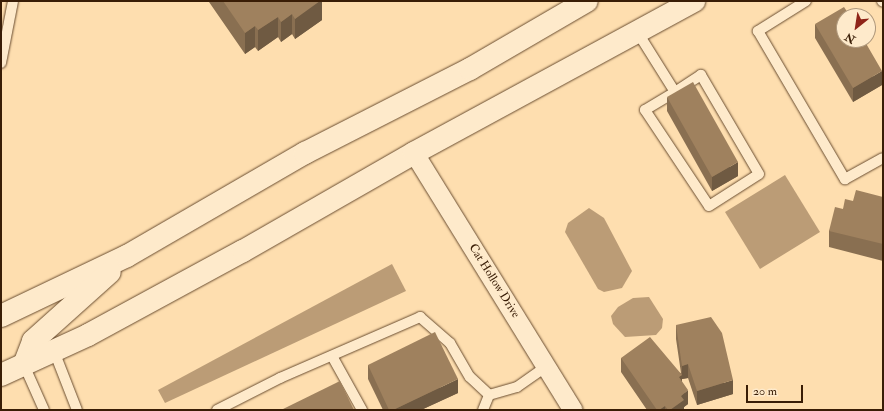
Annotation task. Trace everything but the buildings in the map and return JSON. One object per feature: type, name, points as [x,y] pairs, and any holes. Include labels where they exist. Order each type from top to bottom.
[{"type":"main road","points":[[1,316],[128,256],[305,153],[470,69],[587,1]]},
{"type":"main road","points":[[1,375],[54,351],[236,255],[414,153],[638,33],[694,1]]},
{"type":"main road","points":[[24,365],[33,341],[128,256]]},
{"type":"street","name":"Cat Hollow Drive","points":[[414,153],[573,410]]},
{"type":"lane","points":[[1,63],[13,1]]},
{"type":"lane","points":[[806,1],[758,31],[845,179],[883,158]]},
{"type":"lane","points":[[638,33],[675,92]]},
{"type":"lane","points":[[701,75],[759,174],[709,206],[645,110],[675,92],[701,75]]},
{"type":"lane","points":[[217,410],[420,317],[450,343],[470,377],[489,394]]},
{"type":"lane","points":[[54,351],[73,409]]},
{"type":"lane","points":[[332,356],[362,410]]},
{"type":"lane","points":[[24,365],[44,410]]},
{"type":"lane","points":[[489,394],[517,387],[546,367]]},
{"type":"lane","points":[[483,410],[489,394]]},
{"type":"shaded area","points":[[785,175],[820,232],[760,269],[725,212]]},
{"type":"shaded area","points":[[589,208],[604,218],[632,271],[622,288],[604,292],[598,289],[565,232],[568,223]]},
{"type":"shaded area","points":[[392,264],[406,291],[165,403],[158,390]]},
{"type":"shaded area","points":[[649,297],[663,319],[662,328],[656,335],[625,337],[613,324],[611,316],[618,307],[633,298]]}]
